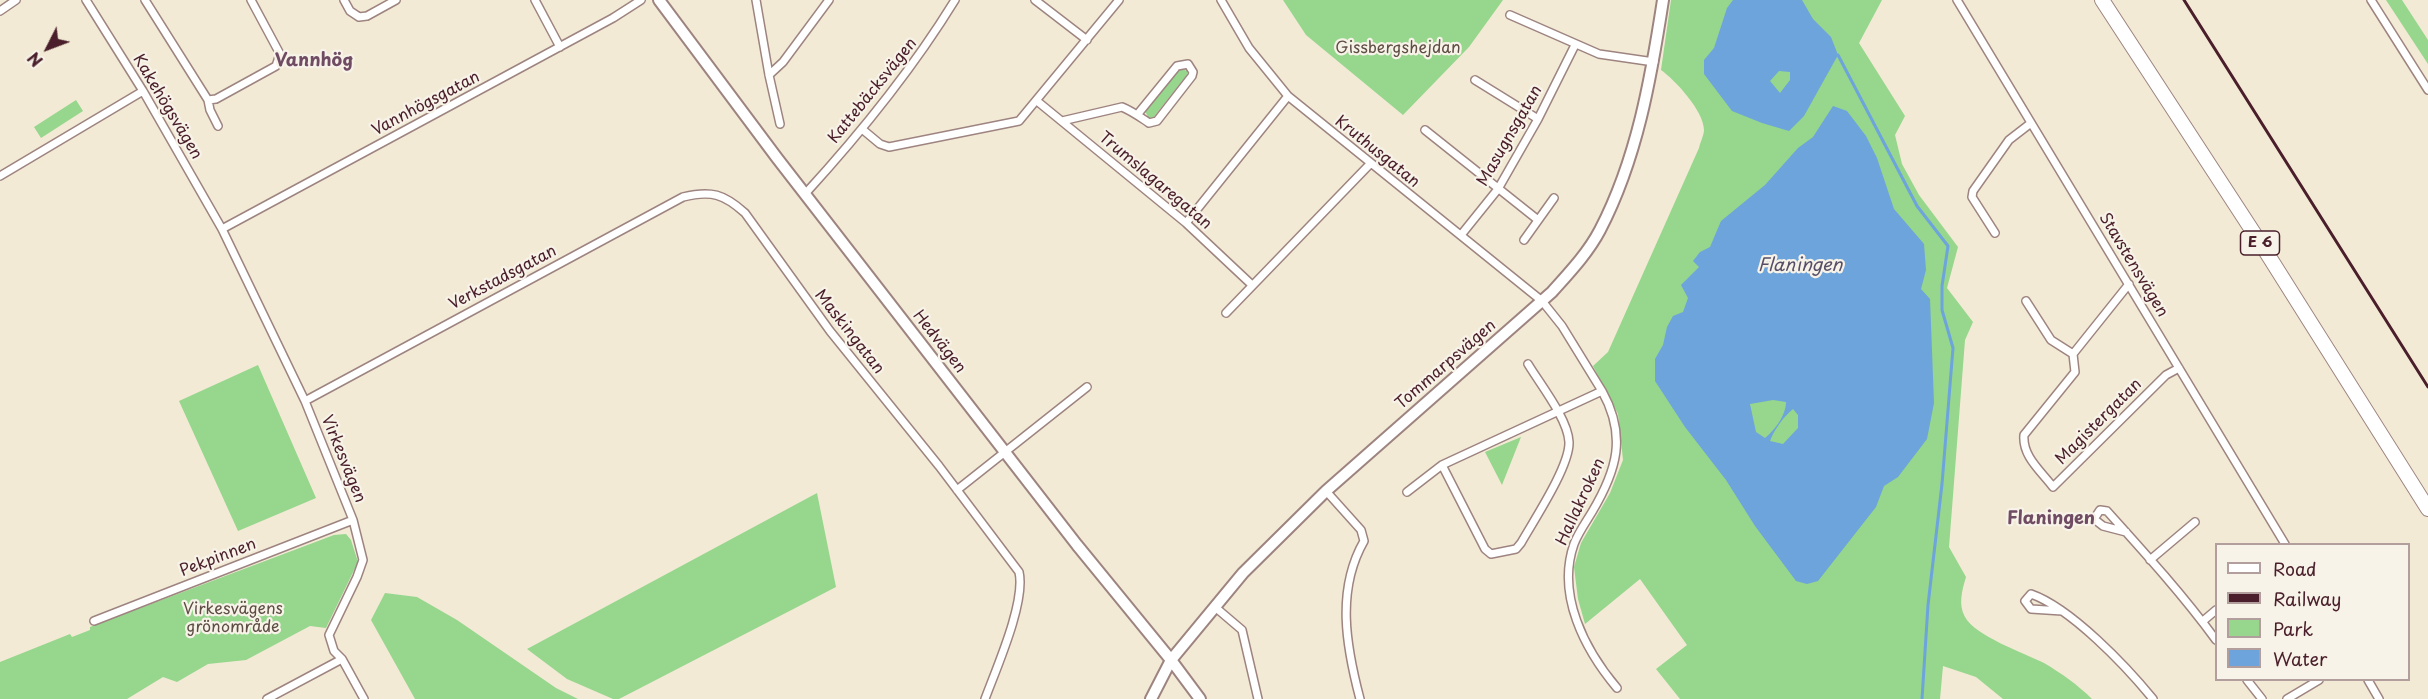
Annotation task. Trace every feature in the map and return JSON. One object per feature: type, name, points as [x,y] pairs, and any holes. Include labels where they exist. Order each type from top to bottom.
[{"type":"highway","name":"E 6","points":[[2102,0],[2428,507]]},
{"type":"street","points":[[0,11],[16,0]]},
{"type":"street","name":"Kakehögsvägen","points":[[86,0],[222,229]]},
{"type":"street","points":[[145,0],[208,100],[218,126]]},
{"type":"street","points":[[208,100],[216,99],[276,66],[280,60],[280,54],[250,0]]},
{"type":"street","points":[[344,0],[350,11],[358,17],[367,16],[396,0]]},
{"type":"street","points":[[535,0],[560,47]]},
{"type":"street","name":"Vannhögsgatan","points":[[222,229],[560,47],[641,0]]},
{"type":"street","name":"Hedvägen","points":[[659,0],[805,194],[1089,561],[1171,660],[1200,699]]},
{"type":"street","points":[[756,0],[768,75],[780,124]]},
{"type":"street","points":[[768,75],[783,62],[829,0]]},
{"type":"street","name":"Kattebäcksvägen","points":[[805,194],[862,129],[928,44],[955,0]]},
{"type":"street","points":[[1035,0],[1088,40]]},
{"type":"street","points":[[862,129],[880,144],[889,147],[1019,121],[1119,0]]},
{"type":"street","name":"Kruthusgatan","points":[[1221,0],[1249,48],[1288,96],[1542,301]]},
{"type":"street","name":"Tommarpsvägen","points":[[1151,699],[1171,660],[1243,573],[1326,491],[1542,301],[1571,270],[1599,232],[1616,194],[1634,142],[1654,62],[1663,0]]},
{"type":"street","name":"Stavstensvägen","points":[[1956,0],[2284,543]]},
{"type":"street","points":[[2371,0],[2428,90]]},
{"type":"street","points":[[1510,15],[1599,54],[1654,62]]},
{"type":"street","name":"Masugnsgatan","points":[[1461,235],[1498,189],[1538,119],[1575,45]]},
{"type":"street","points":[[1062,121],[1122,107],[1149,123],[1157,121],[1192,76],[1193,72],[1188,64],[1177,66],[1137,115]]},
{"type":"street","points":[[1475,80],[1538,119]]},
{"type":"street","points":[[0,176],[142,91]]},
{"type":"street","points":[[1186,223],[1288,96]]},
{"type":"street","name":"Trumslagaregatan","points":[[1037,101],[1186,223],[1252,285]]},
{"type":"street","points":[[1995,233],[1972,197],[1973,191],[2009,140],[2031,123]]},
{"type":"street","points":[[1425,130],[1538,220]]},
{"type":"street","points":[[1226,313],[1370,164]]},
{"type":"street","name":"Verkstadsgatan","points":[[305,401],[683,197],[700,192],[718,195]]},
{"type":"street","name":"Maskingatan","points":[[718,195],[732,201],[745,213],[830,331],[957,490],[1019,572],[1022,584],[1006,644],[985,699]]},
{"type":"street","points":[[1524,240],[1554,198]]},
{"type":"street","name":"Virkesvägen","points":[[222,229],[305,401],[353,520],[363,560],[329,635],[334,651],[342,659],[364,699]]},
{"type":"street","name":"Magistergatan","points":[[2129,284],[2073,354],[2075,372],[2024,435],[2023,446],[2032,461],[2053,487],[2166,375],[2179,368]]},
{"type":"street","name":"Hallakroken","points":[[1542,301],[1562,326],[1608,401],[1617,432],[1618,448],[1614,470],[1603,495],[1575,542],[1569,563],[1568,583],[1579,627],[1598,665],[1617,688]]},
{"type":"street","points":[[2026,301],[2051,340],[2073,354]]},
{"type":"street","points":[[1442,465],[1485,549],[1491,554],[1516,549],[1566,461],[1569,443],[1566,428],[1528,364]]},
{"type":"street","points":[[957,490],[1087,387]]},
{"type":"street","points":[[1407,492],[1442,465],[1602,391]]},
{"type":"street","points":[[1326,491],[1361,530],[1364,541],[1354,558],[1347,583],[1345,612],[1360,699]]},
{"type":"street","name":"Pekpinnen","points":[[94,621],[353,520]]},
{"type":"street","points":[[2150,561],[2195,522]]},
{"type":"street","points":[[2126,532],[2215,637]]},
{"type":"street","points":[[2061,611],[2031,609],[2025,601],[2031,594],[2041,597],[2061,611],[2111,655],[2153,699]]},
{"type":"street","points":[[1215,607],[1242,630],[1258,699]]},
{"type":"street","points":[[2203,621],[2215,612]]},
{"type":"street","points":[[267,699],[342,659]]},
{"type":"street","points":[[2248,681],[2262,699]]},
{"type":"street","points":[[2287,699],[2317,681]]},
{"type":"street","points":[[2369,681],[2379,699]]},
{"type":"green space","name":"Gissbergshejdan","points":[[1283,0],[1503,0],[1469,47],[1403,115],[1306,35]]},
{"type":"green space","points":[[1671,0],[1882,0],[1859,43],[1905,116],[1895,135],[1902,164],[1919,195],[1958,247],[1947,288],[1973,322],[1965,340],[1949,547],[1966,577],[1961,597],[1963,612],[1970,624],[1979,631],[2044,663],[2092,699],[2003,699],[1976,677],[1943,666],[1940,699],[1680,699],[1656,669],[1687,645],[1640,579],[1585,624],[1578,599],[1574,567],[1581,543],[1610,493],[1623,460],[1618,414],[1593,366],[1608,352],[1699,148],[1704,132],[1703,122],[1694,105],[1681,88],[1661,70]]},
{"type":"green space","points":[[2386,0],[2402,0],[2428,40],[2428,64]]},
{"type":"green space","points":[[1180,68],[1187,71],[1187,75],[1153,118],[1149,119],[1145,111]]},
{"type":"green space","points":[[76,100],[83,111],[41,138],[34,127]]},
{"type":"green space","points":[[258,365],[316,498],[238,531],[179,401]]},
{"type":"green space","points":[[1521,437],[1502,485],[1485,452]]},
{"type":"green space","points":[[817,493],[836,587],[619,699],[613,699],[567,679],[527,649]]},
{"type":"green space","name":"Virkesvägens grönområde","points":[[346,534],[351,540],[358,562],[326,628],[310,626],[246,660],[208,664],[177,682],[163,677],[127,699],[0,699],[0,662],[70,634],[72,637],[90,630],[90,627],[334,535]]},
{"type":"green space","points":[[385,593],[417,597],[457,620],[556,688],[578,699],[415,699],[371,620]]},
{"type":"water","points":[[1733,0],[1802,0],[1813,19],[1831,37],[1838,55],[1804,116],[1789,131],[1732,111],[1704,74],[1704,60],[1714,48],[1727,8]],"holes":[[[1779,71],[1790,72],[1790,80],[1780,93],[1770,81]]]},
{"type":"water","name":"Flaningen","points":[[1833,106],[1847,111],[1866,136],[1877,158],[1894,209],[1924,244],[1926,270],[1921,289],[1930,299],[1934,403],[1927,439],[1898,477],[1884,486],[1876,507],[1818,581],[1807,584],[1796,581],[1755,526],[1726,480],[1685,427],[1655,381],[1655,359],[1663,345],[1667,327],[1673,316],[1683,312],[1688,298],[1681,285],[1699,267],[1693,261],[1700,252],[1710,247],[1721,221],[1765,185],[1798,148],[1813,137]],"holes":[[[1773,400],[1786,402],[1786,407],[1779,422],[1765,438],[1756,432],[1750,404]],[[1793,409],[1798,415],[1798,428],[1783,444],[1770,441],[1786,415]]]},
{"type":"waterway","points":[[1838,55],[1917,206],[1948,246],[1942,286],[1942,310],[1953,348],[1942,484],[1928,605],[1922,699]]},
{"type":"railway","points":[[2184,0],[2428,387]]},
{"type":"district","name":"Vannhög","points":[[314,61]]},
{"type":"district","name":"Flaningen","points":[[2051,519]]}]
